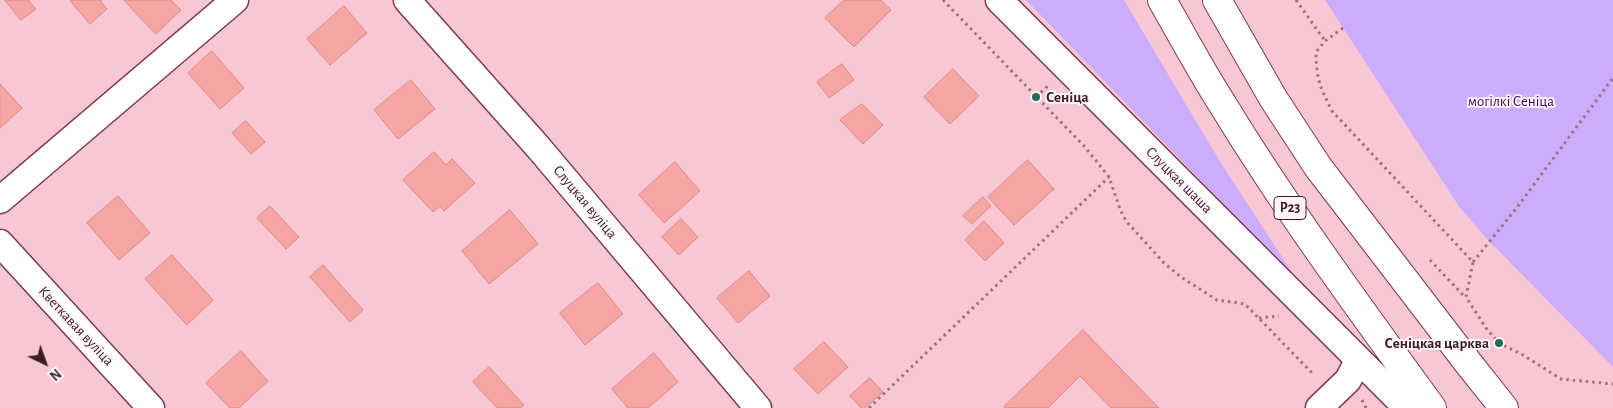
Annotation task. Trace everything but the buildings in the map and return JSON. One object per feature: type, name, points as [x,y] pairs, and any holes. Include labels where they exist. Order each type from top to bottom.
[{"type":"highway","name":"Р23","points":[[1162,0],[1222,105],[1271,180],[1360,310],[1432,408]]},
{"type":"highway","points":[[1217,0],[1274,98],[1318,167],[1504,408]]},
{"type":"street","points":[[0,200],[235,0]]},
{"type":"street","name":"Слуцкая вуліца","points":[[407,0],[538,147],[758,408]]},
{"type":"street","name":"Слуцкая шаша","points":[[999,0],[1407,408]]},
{"type":"street","name":"Кветкавая вуліца","points":[[0,244],[151,408]]},
{"type":"street","points":[[1331,404],[1348,380],[1358,361]]},
{"type":"path","points":[[943,0],[1085,147],[1110,176],[1120,210],[1126,221],[1164,263],[1180,277],[1217,300],[1245,304],[1313,374]]},
{"type":"path","points":[[1296,0],[1325,41]]},
{"type":"path","points":[[1343,28],[1325,41],[1316,52],[1316,75],[1332,111],[1473,262]]},
{"type":"path","points":[[1466,297],[1473,262],[1515,210],[1613,78]]},
{"type":"path","points":[[870,408],[1110,176]]},
{"type":"path","points":[[1430,260],[1466,297],[1486,328],[1499,343],[1523,355],[1561,379],[1613,384]]},
{"type":"green space","points":[[1026,0],[1124,0],[1219,160],[1297,280]]},
{"type":"green space","name":"могілкі Сеніца","points":[[1325,0],[1613,0],[1613,367],[1489,241],[1460,208]]},
{"type":"place","name":"Сеніца","points":[[1036,97]]},
{"type":"place","name":"Сеніцкая царква","points":[[1499,343]]}]
